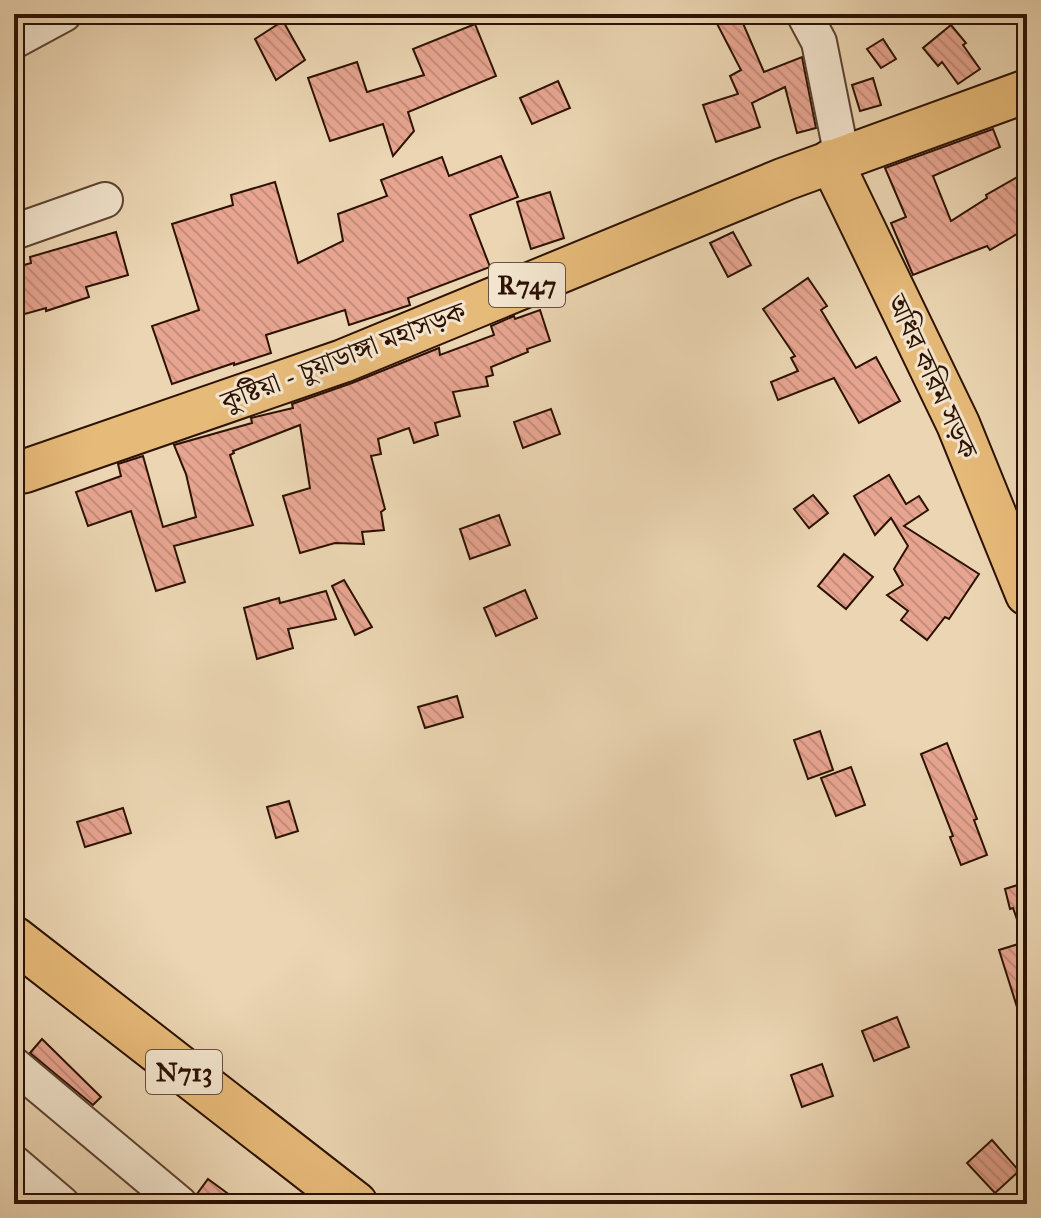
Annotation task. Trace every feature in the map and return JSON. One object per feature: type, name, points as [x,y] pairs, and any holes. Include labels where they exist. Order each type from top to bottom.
[{"type":"highway","name":"N713","points":[[14,939],[355,1204]]},
{"type":"main road","name":"কুষ্টিয়া - চুয়াডাঙ্গা মহাসড়ক","points":[[18,476],[343,361],[836,159],[1027,91]]},
{"type":"main road","name":"অধির করিম সড়ক","points":[[836,159],[958,424],[1027,594]]},
{"type":"street","points":[[14,41],[64,14]]},
{"type":"street","points":[[804,14],[819,42],[836,159]]},
{"type":"street","points":[[14,232],[105,200]]},
{"type":"street","points":[[14,1065],[180,1204]]},
{"type":"street","points":[[14,1163],[62,1204]]},
{"type":"building","points":[[712,14],[739,14],[764,72],[802,57],[816,128],[797,133],[785,87],[752,103],[760,127],[716,142],[703,105],[738,94],[730,76],[741,70]]},
{"type":"building","points":[[283,21],[305,60],[276,80],[255,39]]},
{"type":"building","points":[[475,24],[496,76],[408,112],[414,131],[393,156],[383,124],[330,141],[308,78],[357,62],[367,92],[424,75],[413,49]]},
{"type":"building","points":[[951,25],[966,43],[963,45],[980,69],[958,84],[942,62],[938,66],[923,48]]},
{"type":"building","points":[[883,39],[896,59],[881,68],[867,49]]},
{"type":"building","points":[[873,78],[881,105],[860,111],[852,85]]},
{"type":"building","points":[[558,81],[570,108],[532,124],[520,98]]},
{"type":"building","points":[[993,129],[1000,147],[933,176],[951,221],[987,198],[986,195],[1021,175],[1027,187],[1027,228],[990,250],[987,246],[913,275],[891,223],[906,217],[885,168]]},
{"type":"building","points":[[501,156],[518,197],[470,215],[490,267],[408,298],[410,305],[349,325],[345,310],[266,335],[271,353],[172,384],[152,326],[199,310],[172,224],[233,205],[231,195],[275,182],[298,263],[343,241],[338,214],[387,196],[381,180],[442,157],[449,176]]},
{"type":"building","points":[[550,192],[564,238],[531,249],[517,202]]},
{"type":"building","points":[[116,232],[128,275],[86,287],[89,297],[46,311],[46,308],[14,317],[14,268],[31,263],[30,257]]},
{"type":"building","points":[[733,232],[751,265],[728,277],[710,243]]},
{"type":"building","points":[[808,278],[827,306],[821,310],[856,368],[876,357],[900,401],[859,423],[834,378],[778,400],[771,382],[798,371],[791,358],[795,356],[763,309]]},
{"type":"building","points":[[540,310],[550,341],[491,367],[493,375],[486,377],[488,386],[453,392],[460,416],[435,423],[438,435],[414,443],[409,428],[378,439],[381,454],[371,456],[385,509],[381,512],[384,530],[362,532],[364,544],[335,543],[300,553],[283,496],[310,488],[300,425],[233,451],[230,455],[253,525],[174,546],[185,582],[156,591],[131,511],[88,526],[76,492],[121,476],[118,464],[143,456],[163,527],[196,517],[186,474],[174,445],[252,423],[251,418],[293,408],[292,404],[439,348],[440,355],[494,335],[491,326]]},
{"type":"building","points":[[551,409],[560,434],[523,448],[514,422]]},
{"type":"building","points":[[889,475],[906,504],[919,496],[928,510],[904,526],[979,574],[949,619],[945,617],[927,640],[901,620],[908,611],[887,595],[903,585],[894,569],[908,546],[891,518],[875,535],[854,496]]},
{"type":"building","points":[[813,495],[828,513],[809,528],[794,509]]},
{"type":"building","points":[[499,515],[510,545],[470,559],[460,529]]},
{"type":"building","points":[[844,554],[873,577],[846,609],[818,586]]},
{"type":"building","points":[[344,580],[372,627],[355,635],[332,586]]},
{"type":"building","points":[[525,590],[537,618],[496,636],[484,608]]},
{"type":"building","points":[[326,591],[336,619],[288,629],[293,648],[257,659],[244,608],[279,598],[280,603]]},
{"type":"building","points":[[457,696],[463,717],[425,728],[418,707]]},
{"type":"building","points":[[820,731],[833,770],[808,779],[794,740]]},
{"type":"building","points":[[947,743],[977,819],[974,820],[987,855],[961,865],[921,754]]},
{"type":"building","points":[[851,767],[865,805],[836,816],[821,778]]},
{"type":"building","points":[[289,801],[298,831],[276,838],[267,807]]},
{"type":"building","points":[[123,808],[131,833],[85,847],[77,822]]},
{"type":"building","points":[[1027,882],[1027,1025],[1023,1026],[999,950],[1025,942],[1005,889]]},
{"type":"building","points":[[897,1017],[909,1047],[874,1061],[862,1031]]},
{"type":"building","points":[[42,1039],[101,1097],[93,1105],[30,1053]]},
{"type":"building","points":[[822,1064],[833,1096],[802,1107],[791,1075]]},
{"type":"building","points":[[992,1140],[1019,1171],[995,1193],[967,1163]]},
{"type":"building","points":[[208,1179],[242,1204],[200,1204],[197,1194]]}]
